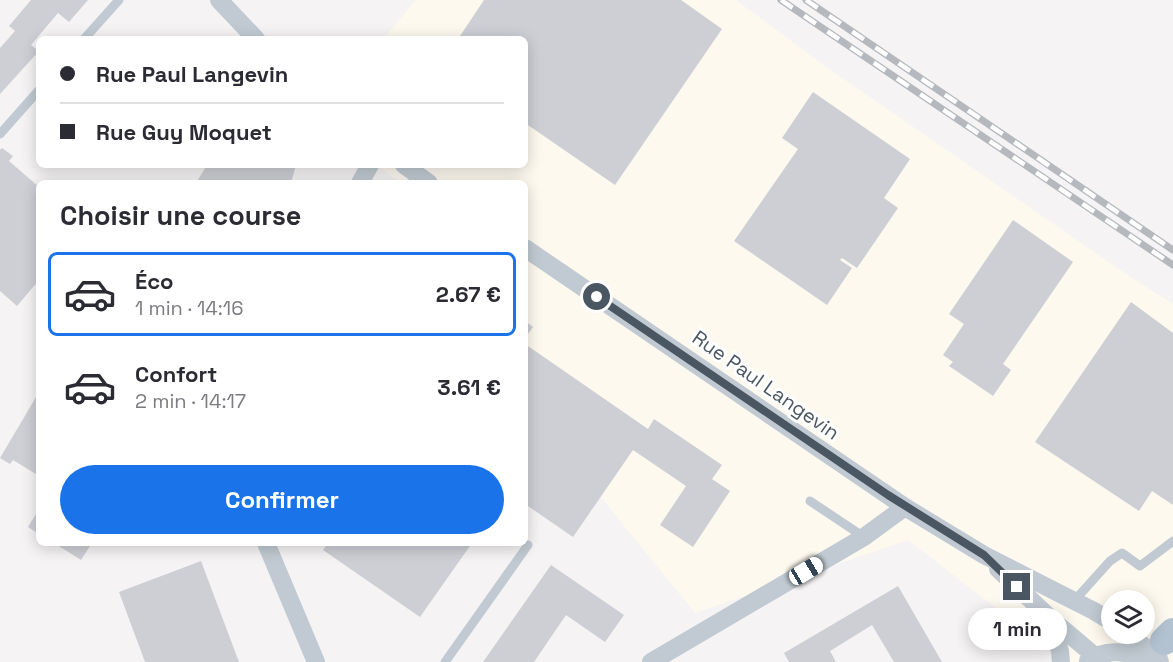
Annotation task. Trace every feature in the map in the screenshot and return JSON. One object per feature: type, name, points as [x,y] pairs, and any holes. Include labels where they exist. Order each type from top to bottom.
[{"type":"street","points":[[219,0],[253,36]]},
{"type":"street","points":[[408,168],[425,180]]},
{"type":"street","name":"Rue Paul Langevin","points":[[528,250],[905,507],[984,555]]},
{"type":"street","points":[[651,662],[864,537],[905,507]]},
{"type":"street","points":[[268,546],[316,662]]},
{"type":"street","points":[[984,555],[1101,616]]},
{"type":"street","points":[[984,555],[1094,660],[1107,652],[1165,649]]},
{"type":"street","points":[[1050,618],[1061,662]]},
{"type":"lane","points":[[87,36],[119,0]]},
{"type":"lane","points":[[0,134],[36,93]]},
{"type":"lane","points":[[810,501],[864,537]]},
{"type":"lane","points":[[1074,601],[1110,561],[1122,553],[1140,566],[1173,541]]},
{"type":"lane","points":[[445,662],[527,546]]},
{"type":"shaded area","points":[[416,0],[736,0],[822,64],[1173,304],[1173,662],[1066,662],[908,540],[695,613],[528,408],[528,180],[397,180],[380,168],[528,168],[528,36],[386,36]]},
{"type":"building","points":[[31,0],[88,0],[69,22],[58,13],[39,36],[36,36],[31,45],[36,49],[36,54],[0,94],[0,48],[15,31],[9,26]]},
{"type":"building","points":[[484,0],[681,0],[722,29],[615,185],[528,125],[528,36],[460,36]]},
{"type":"building","points":[[813,92],[910,159],[884,198],[898,208],[857,268],[842,258],[840,260],[852,268],[827,305],[734,241],[798,149],[782,138]]},
{"type":"building","points":[[2,148],[13,156],[9,161],[36,184],[36,284],[17,306],[0,291],[0,150]]},
{"type":"building","points":[[205,168],[295,168],[292,180],[198,180]]},
{"type":"building","points":[[1013,220],[1073,262],[1003,364],[1011,370],[993,396],[949,366],[953,362],[943,355],[964,324],[949,314]]},
{"type":"building","points":[[1131,302],[1173,333],[1173,505],[1152,491],[1139,511],[1035,442]]},
{"type":"building","points":[[528,323],[533,327],[528,334]]},
{"type":"building","points":[[528,346],[648,429],[654,419],[722,465],[712,479],[730,491],[693,547],[660,525],[686,486],[633,450],[573,537],[528,506]]},
{"type":"building","points":[[36,397],[36,474],[13,460],[10,464],[0,458]]},
{"type":"building","points":[[36,514],[36,532],[28,527]]},
{"type":"building","points":[[59,546],[90,546],[81,560]]},
{"type":"building","points":[[326,546],[470,546],[420,617],[323,550]]},
{"type":"building","points":[[201,561],[239,662],[145,662],[119,592]]},
{"type":"building","points":[[551,565],[624,615],[605,642],[566,615],[534,662],[483,662]]},
{"type":"building","points":[[898,586],[942,662],[894,662],[872,625],[830,651],[836,662],[789,662],[784,653]]},
{"type":"railway","points":[[781,0],[1173,265]]},
{"type":"railway","points":[[806,0],[1173,250]]},
{"type":"route","points":[[597,297],[797,435],[905,507],[984,555],[1017,587]]}]
